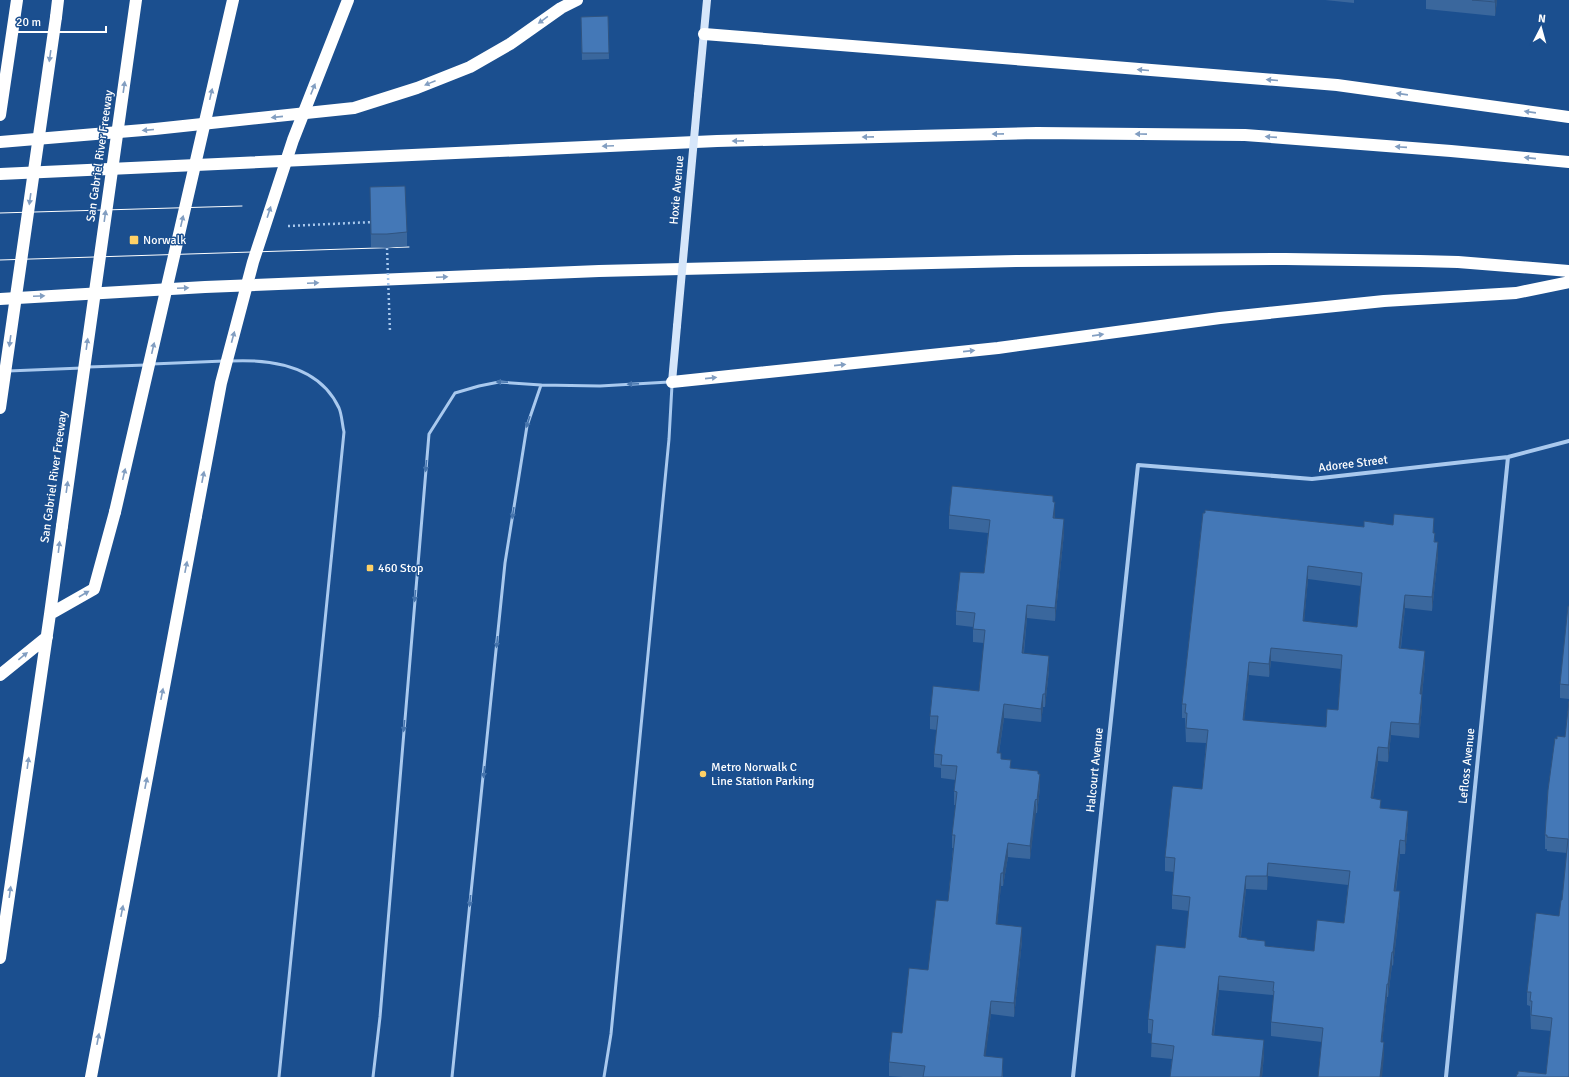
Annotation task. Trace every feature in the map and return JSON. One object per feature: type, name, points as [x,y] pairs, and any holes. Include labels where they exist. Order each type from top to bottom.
[{"type":"highway","points":[[0,114],[17,0]]},
{"type":"highway","points":[[0,408],[58,0]]},
{"type":"highway","name":"San Gabriel River Freeway","points":[[0,958],[47,637],[136,0]]},
{"type":"highway","points":[[50,614],[94,589],[115,512],[233,0]]},
{"type":"highway","points":[[91,1077],[221,383],[253,262],[293,140],[348,0]]},
{"type":"highway","points":[[0,142],[155,130],[354,108],[417,88],[470,67],[510,44],[561,8],[577,0]]},
{"type":"highway","points":[[704,34],[1337,85],[1569,117]]},
{"type":"highway","points":[[0,174],[717,141],[1037,133],[1245,135],[1569,162]]},
{"type":"highway","points":[[0,298],[205,287],[599,271],[1016,261],[1286,258],[1458,262],[1569,270]]},
{"type":"highway","points":[[672,382],[998,348],[1220,318],[1384,301],[1516,293],[1569,282]]},
{"type":"highway","points":[[0,675],[47,637]]},
{"type":"main road","name":"Hoxie Avenue","points":[[672,382],[707,0]]},
{"type":"street","name":"Adoree Street","points":[[1138,465],[1312,479],[1508,457],[1569,441]]},
{"type":"street","name":"Lefloss Avenue","points":[[1446,1077],[1508,457]]},
{"type":"street","name":"Halcourt Avenue","points":[[1073,1077],[1138,465]]},
{"type":"lane","points":[[0,371],[248,360],[282,364],[308,374],[325,388],[339,408],[344,432],[279,1077]]},
{"type":"lane","points":[[373,1077],[381,1001],[429,434],[455,393],[479,386],[498,382],[541,385],[600,386],[672,382],[669,439],[611,1034],[604,1077]]},
{"type":"lane","points":[[452,1077],[505,563],[527,426],[541,385]]},
{"type":"path","points":[[287,226],[378,222]]},
{"type":"path","points":[[386,241],[390,332]]},
{"type":"building","points":[[1472,0],[1495,0],[1495,2]]},
{"type":"building","points":[[608,16],[609,53],[582,53],[581,17]]},
{"type":"building","points":[[405,186],[407,232],[371,234],[370,187]]},
{"type":"building","points":[[952,486],[1053,496],[1053,502],[1055,502],[1053,518],[1064,519],[1055,608],[1027,605],[1022,653],[1049,656],[1045,694],[1043,694],[1041,709],[1004,704],[997,753],[1001,753],[1001,759],[1011,760],[1010,768],[1038,771],[1038,774],[1040,774],[1037,800],[1036,799],[1035,801],[1030,846],[1008,843],[1003,873],[1001,873],[996,924],[1022,927],[1014,1003],[991,1001],[984,1056],[1003,1058],[1002,1077],[923,1077],[925,1066],[889,1062],[892,1032],[902,1033],[909,968],[928,970],[936,900],[948,901],[955,835],[952,835],[957,792],[954,791],[957,766],[941,765],[942,755],[934,754],[938,716],[930,716],[933,686],[979,691],[985,630],[973,629],[975,613],[956,611],[960,572],[984,573],[990,520],[949,515]]},
{"type":"building","points":[[1205,510],[1364,527],[1364,521],[1393,525],[1394,514],[1434,518],[1434,542],[1438,542],[1432,597],[1405,595],[1399,648],[1425,651],[1420,694],[1422,694],[1419,724],[1391,722],[1388,748],[1378,747],[1371,798],[1381,800],[1380,808],[1408,811],[1405,841],[1400,840],[1394,891],[1400,891],[1393,952],[1387,984],[1381,1042],[1384,1042],[1380,1077],[1318,1077],[1323,1028],[1271,1022],[1274,982],[1219,976],[1212,1035],[1264,1040],[1260,1077],[1170,1077],[1174,1046],[1151,1043],[1153,1020],[1148,1019],[1156,945],[1185,948],[1190,897],[1172,895],[1175,858],[1165,857],[1172,789],[1173,786],[1202,789],[1208,730],[1186,728],[1186,704],[1182,704],[1203,513],[1205,513]],"holes":[[[1308,566],[1362,573],[1357,627],[1303,621]],[[1271,648],[1342,655],[1338,710],[1327,709],[1326,727],[1243,720],[1249,662],[1269,664]],[[1268,863],[1350,871],[1344,923],[1317,920],[1314,951],[1265,946],[1265,941],[1239,937],[1246,876],[1267,876]]]},
{"type":"building","points":[[1569,606],[1569,685],[1560,684]]},
{"type":"building","points":[[1569,701],[1569,1077],[1516,1077],[1518,1071],[1546,1074],[1552,1018],[1531,1015],[1531,992],[1527,992],[1536,913],[1559,916],[1562,900],[1568,839],[1547,837],[1547,835],[1545,835],[1548,790],[1555,738],[1557,739],[1557,736],[1565,737]]},
{"type":"tram line","points":[[0,213],[242,206]]},
{"type":"tram line","points":[[0,260],[409,247]]},
{"type":"place","name":"Norwalk","points":[[134,240]]},
{"type":"place","name":"460 Stop","points":[[370,568]]},
{"type":"place","name":"Metro Norwalk C Line Station Parking","points":[[703,774]]}]
